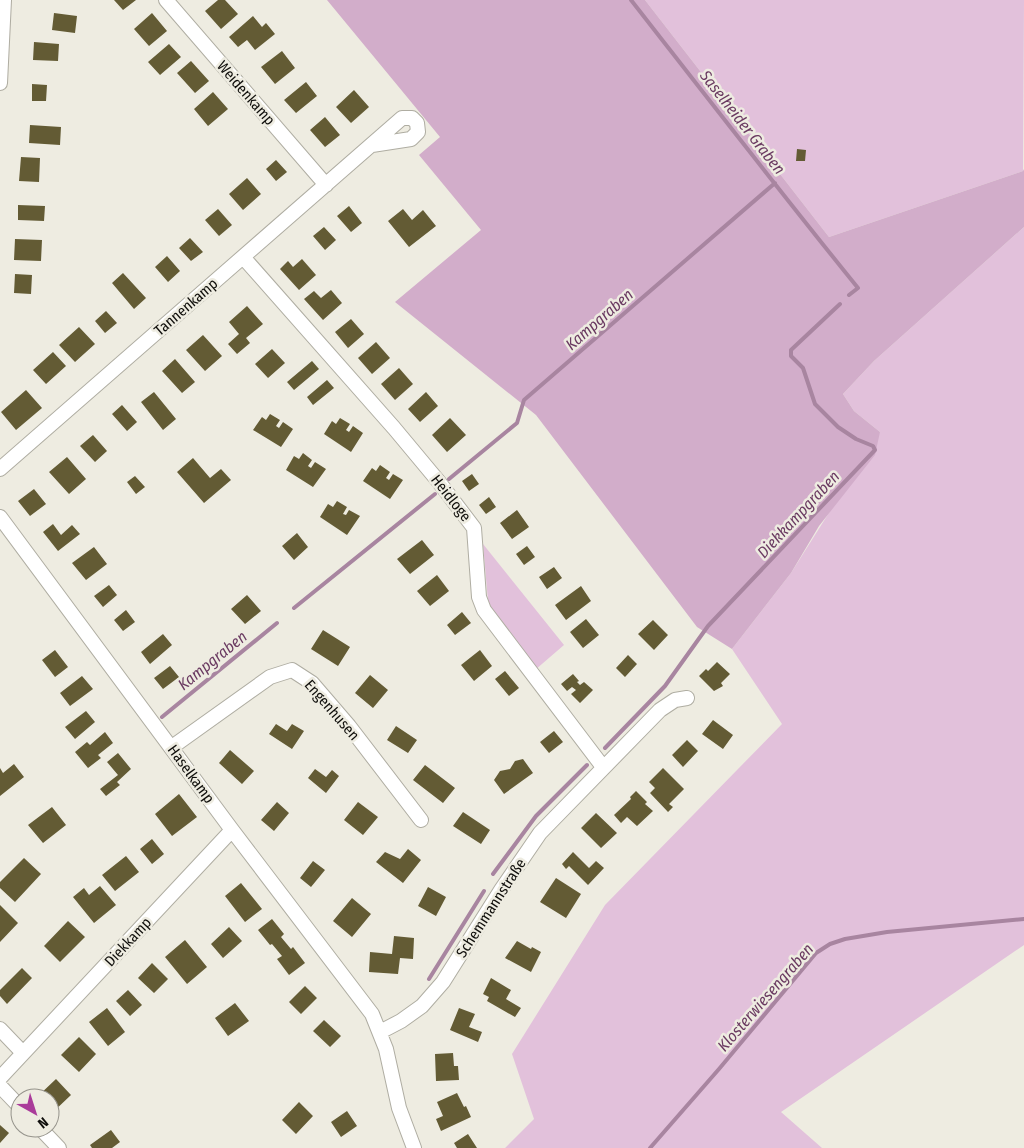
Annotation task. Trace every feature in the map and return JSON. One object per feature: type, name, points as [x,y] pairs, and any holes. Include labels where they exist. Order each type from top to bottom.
[{"type":"street","points":[[0,83],[4,0]]},
{"type":"street","name":"Weidenkamp","points":[[166,0],[326,185]]},
{"type":"street","name":"Tannenkamp","points":[[0,469],[372,145]]},
{"type":"street","name":"Heidloge","points":[[243,257],[394,428],[474,528],[479,597],[484,610],[603,767]]},
{"type":"street","name":"Haselkamp","points":[[0,517],[232,830],[372,1014],[380,1032]]},
{"type":"street","name":"Engenhusen","points":[[172,748],[270,677],[292,670],[312,683],[349,726],[421,820]]},
{"type":"street","name":"Schemmannstraße","points":[[380,1032],[401,1021],[422,1006],[443,982],[501,890],[540,833],[660,710],[674,700],[687,698]]},
{"type":"street","name":"Diekkamp","points":[[0,1078],[232,830]]},
{"type":"street","points":[[0,1029],[23,1053]]},
{"type":"street","points":[[380,1032],[386,1049],[399,1108],[414,1148]]},
{"type":"street","points":[[0,1086],[10,1096]]},
{"type":"street","points":[[50,1138],[59,1148]]},
{"type":"shaded area","points":[[327,0],[645,0],[829,237],[1023,171],[1024,169],[1024,227],[874,361],[843,394],[854,411],[880,432],[875,455],[819,526],[791,573],[732,649],[697,627],[536,415],[395,302],[481,230],[419,155],[440,137]]},
{"type":"shaded area","points":[[645,0],[1024,0],[1023,171],[829,237]]},
{"type":"shaded area","points":[[1024,227],[1024,945],[781,1112],[822,1148],[505,1148],[534,1119],[512,1054],[605,905],[782,724],[732,649],[791,573],[880,432],[854,411],[843,394],[874,361]]},
{"type":"shaded area","points":[[483,544],[564,645],[535,670],[489,612]]},
{"type":"building","points":[[114,0],[136,0],[123,10]]},
{"type":"building","points":[[218,0],[225,0],[238,14],[221,29],[205,11]]},
{"type":"building","points":[[54,13],[77,16],[75,33],[52,30]]},
{"type":"building","points":[[152,13],[167,31],[149,46],[134,29]]},
{"type":"building","points":[[253,16],[262,27],[266,23],[275,34],[255,50],[247,40],[238,47],[229,37]]},
{"type":"building","points":[[34,42],[59,44],[58,61],[33,60]]},
{"type":"building","points":[[169,44],[181,57],[160,75],[148,62]]},
{"type":"building","points":[[282,51],[295,68],[275,84],[261,67]]},
{"type":"building","points":[[191,61],[209,81],[195,93],[177,73]]},
{"type":"building","points":[[306,82],[317,96],[296,113],[284,100]]},
{"type":"building","points":[[32,84],[47,85],[46,101],[32,101]]},
{"type":"building","points":[[354,90],[369,107],[351,123],[336,107]]},
{"type":"building","points":[[213,92],[228,109],[208,126],[194,109]]},
{"type":"building","points":[[325,117],[340,135],[325,147],[310,130]]},
{"type":"building","points":[[30,125],[61,127],[60,145],[29,143]]},
{"type":"building","points":[[797,149],[806,150],[805,161],[796,161]]},
{"type":"building","points":[[21,157],[40,158],[39,182],[19,181]]},
{"type":"building","points":[[276,160],[287,172],[276,181],[266,169]]},
{"type":"building","points":[[247,178],[261,194],[243,210],[229,194]]},
{"type":"building","points":[[18,205],[45,206],[44,221],[18,220]]},
{"type":"building","points":[[349,206],[362,223],[351,232],[337,216]]},
{"type":"building","points":[[218,209],[232,225],[219,236],[205,220]]},
{"type":"building","points":[[403,209],[412,220],[423,210],[436,226],[409,247],[388,221]]},
{"type":"building","points":[[324,227],[336,240],[325,250],[313,236]]},
{"type":"building","points":[[190,238],[203,252],[191,261],[179,248]]},
{"type":"building","points":[[15,239],[42,240],[41,261],[14,260]]},
{"type":"building","points":[[167,256],[180,271],[168,282],[155,267]]},
{"type":"building","points":[[302,259],[316,275],[299,290],[280,269],[288,261],[293,267]]},
{"type":"building","points":[[123,273],[146,298],[134,309],[112,283]]},
{"type":"building","points":[[15,274],[32,275],[31,294],[14,293]]},
{"type":"building","points":[[331,290],[342,303],[323,320],[304,299],[314,291],[321,298]]},
{"type":"building","points":[[247,306],[263,324],[246,338],[250,343],[237,354],[228,344],[239,334],[229,322]]},
{"type":"building","points":[[106,311],[117,323],[105,333],[95,321]]},
{"type":"building","points":[[351,319],[364,334],[348,348],[335,332]]},
{"type":"building","points":[[79,327],[95,344],[75,362],[59,345]]},
{"type":"building","points":[[203,335],[222,356],[205,371],[186,350]]},
{"type":"building","points":[[376,342],[390,358],[372,374],[358,358]]},
{"type":"building","points":[[272,349],[285,363],[268,378],[255,364]]},
{"type":"building","points":[[53,352],[66,366],[46,384],[33,370]]},
{"type":"building","points":[[175,359],[195,382],[182,393],[162,371]]},
{"type":"building","points":[[312,361],[319,369],[294,390],[287,382]]},
{"type":"building","points":[[399,368],[413,384],[395,400],[381,384]]},
{"type":"building","points":[[327,380],[334,388],[313,405],[307,397]]},
{"type":"building","points":[[26,390],[42,408],[16,430],[1,412]]},
{"type":"building","points":[[154,392],[176,419],[163,430],[141,402]]},
{"type":"building","points":[[426,392],[438,406],[420,422],[408,409]]},
{"type":"building","points":[[122,405],[137,422],[127,431],[112,414]]},
{"type":"building","points":[[270,414],[280,420],[276,426],[279,428],[283,422],[293,429],[281,447],[253,430],[262,417],[266,420]]},
{"type":"building","points":[[340,418],[350,424],[346,430],[349,432],[353,426],[363,433],[351,452],[324,434],[332,421],[336,424]]},
{"type":"building","points":[[450,418],[466,435],[447,452],[432,435]]},
{"type":"building","points":[[93,435],[107,451],[95,462],[80,446]]},
{"type":"building","points":[[303,453],[312,460],[308,466],[311,468],[315,462],[326,469],[313,487],[286,470],[294,456],[299,459]]},
{"type":"building","points":[[67,457],[86,479],[69,494],[49,472]]},
{"type":"building","points":[[193,458],[210,478],[221,469],[231,480],[204,503],[177,472]]},
{"type":"building","points":[[380,465],[390,472],[386,478],[389,480],[393,474],[403,480],[390,499],[363,481],[372,468],[376,471]]},
{"type":"building","points":[[472,474],[479,484],[469,491],[462,481]]},
{"type":"building","points":[[135,476],[145,487],[136,494],[127,482]]},
{"type":"building","points":[[34,489],[46,504],[30,516],[18,501]]},
{"type":"building","points":[[489,497],[496,507],[486,514],[479,505]]},
{"type":"building","points":[[337,501],[347,507],[343,514],[346,515],[349,510],[360,516],[347,535],[320,517],[328,504],[333,507]]},
{"type":"building","points":[[517,510],[529,527],[512,539],[500,523]]},
{"type":"building","points":[[53,524],[61,535],[72,525],[80,534],[58,551],[43,532]]},
{"type":"building","points":[[297,533],[308,547],[294,560],[282,546]]},
{"type":"building","points":[[422,540],[434,555],[410,574],[397,559]]},
{"type":"building","points":[[527,546],[535,557],[524,565],[516,554]]},
{"type":"building","points":[[94,547],[107,564],[86,580],[72,563]]},
{"type":"building","points":[[554,567],[562,578],[547,589],[539,577]]},
{"type":"building","points":[[437,575],[449,591],[430,606],[417,591]]},
{"type":"building","points":[[109,585],[117,595],[103,607],[94,596]]},
{"type":"building","points":[[581,586],[591,601],[566,620],[555,605]]},
{"type":"building","points":[[247,595],[261,611],[245,624],[231,609]]},
{"type":"building","points":[[126,610],[135,622],[123,631],[114,620]]},
{"type":"building","points":[[462,612],[471,623],[455,635],[447,625]]},
{"type":"building","points":[[586,619],[599,635],[583,648],[570,632]]},
{"type":"building","points":[[653,620],[668,635],[654,650],[638,634]]},
{"type":"building","points":[[323,630],[350,647],[338,666],[311,649]]},
{"type":"building","points":[[163,634],[172,645],[150,664],[141,652]]},
{"type":"building","points":[[55,650],[68,667],[55,677],[42,660]]},
{"type":"building","points":[[480,650],[492,666],[474,681],[461,665]]},
{"type":"building","points":[[628,655],[637,664],[625,677],[616,668]]},
{"type":"building","points":[[717,662],[730,674],[721,683],[723,686],[714,691],[699,676],[706,669],[708,671]]},
{"type":"building","points":[[170,666],[179,677],[163,689],[154,678]]},
{"type":"building","points":[[505,671],[519,688],[509,696],[495,679]]},
{"type":"building","points":[[573,674],[580,685],[584,682],[593,690],[580,703],[571,694],[576,690],[572,687],[567,691],[561,684]]},
{"type":"building","points":[[370,675],[388,690],[373,708],[355,693]]},
{"type":"building","points":[[82,676],[93,689],[70,706],[60,693]]},
{"type":"building","points":[[86,711],[95,722],[75,739],[65,727]]},
{"type":"building","points":[[713,720],[733,735],[723,749],[702,734]]},
{"type":"building","points":[[276,724],[287,731],[292,724],[304,731],[292,749],[269,734]]},
{"type":"building","points":[[396,726],[417,740],[408,753],[387,740]]},
{"type":"building","points":[[554,731],[563,742],[549,753],[540,742]]},
{"type":"building","points":[[105,732],[113,743],[98,755],[101,758],[88,768],[75,752],[87,742],[90,745]]},
{"type":"building","points":[[687,740],[698,751],[683,767],[672,755]]},
{"type":"building","points":[[230,750],[254,771],[242,784],[219,763]]},
{"type":"building","points":[[118,753],[131,769],[117,782],[120,785],[106,796],[100,789],[118,775],[107,762]]},
{"type":"building","points":[[523,759],[533,773],[504,794],[494,780],[500,771],[510,769],[515,761]]},
{"type":"building","points":[[14,764],[24,777],[0,796],[0,768],[3,773]]},
{"type":"building","points":[[425,765],[455,788],[443,803],[413,780]]},
{"type":"building","points":[[663,768],[684,789],[669,804],[673,807],[668,812],[650,793],[655,788],[649,782]]},
{"type":"building","points":[[315,769],[326,777],[332,770],[339,776],[326,793],[308,778]]},
{"type":"building","points":[[636,791],[647,802],[645,804],[653,811],[637,826],[627,817],[621,823],[614,815],[631,799],[630,797]]},
{"type":"building","points":[[179,794],[197,817],[172,836],[155,814]]},
{"type":"building","points":[[277,802],[289,813],[274,831],[261,820]]},
{"type":"building","points":[[358,802],[378,817],[363,835],[344,820]]},
{"type":"building","points":[[52,807],[66,825],[43,843],[28,825]]},
{"type":"building","points":[[463,812],[490,830],[481,844],[453,826]]},
{"type":"building","points":[[596,813],[617,833],[601,848],[581,828]]},
{"type":"building","points":[[152,839],[164,854],[152,864],[140,849]]},
{"type":"building","points":[[408,849],[421,860],[403,883],[376,862],[385,852],[400,859]]},
{"type":"building","points":[[573,852],[589,868],[596,861],[604,868],[588,885],[569,866],[566,869],[562,864]]},
{"type":"building","points":[[126,856],[139,872],[115,891],[102,875]]},
{"type":"building","points":[[24,858],[41,874],[15,902],[0,888],[0,882]]},
{"type":"building","points":[[313,861],[325,870],[311,887],[300,878]]},
{"type":"building","points":[[556,878],[581,894],[566,918],[540,902]]},
{"type":"building","points":[[241,883],[262,909],[245,922],[225,896]]},
{"type":"building","points":[[100,886],[116,905],[94,923],[73,897],[84,888],[89,895]]},
{"type":"building","points":[[428,887],[446,897],[436,916],[418,906]]},
{"type":"building","points":[[352,898],[371,914],[352,937],[333,921]]},
{"type":"building","points":[[0,905],[18,923],[0,942]]},
{"type":"building","points":[[272,919],[284,934],[281,937],[291,949],[293,947],[305,963],[289,975],[277,959],[282,956],[258,930]]},
{"type":"building","points":[[68,921],[85,937],[60,962],[44,946]]},
{"type":"building","points":[[229,927],[242,941],[223,958],[211,944]]},
{"type":"building","points":[[394,936],[414,938],[413,959],[400,958],[398,974],[369,972],[370,952],[392,954]]},
{"type":"building","points":[[185,940],[207,967],[187,984],[165,957]]},
{"type":"building","points":[[517,941],[541,952],[531,972],[505,958]]},
{"type":"building","points":[[152,963],[168,979],[154,993],[138,978]]},
{"type":"building","points":[[22,968],[32,978],[7,1004],[0,996],[0,990]]},
{"type":"building","points":[[491,978],[511,990],[506,999],[521,1008],[515,1017],[487,1001],[489,997],[483,994]]},
{"type":"building","points":[[305,986],[317,998],[301,1014],[289,1002]]},
{"type":"building","points":[[128,990],[142,1005],[130,1016],[116,1001]]},
{"type":"building","points":[[235,1003],[249,1021],[228,1036],[215,1018]]},
{"type":"building","points":[[107,1008],[125,1032],[108,1046],[89,1022]]},
{"type":"building","points":[[459,1008],[475,1014],[469,1027],[482,1032],[478,1042],[450,1030]]},
{"type":"building","points":[[324,1020],[341,1036],[330,1047],[313,1031]]},
{"type":"building","points":[[79,1037],[96,1054],[79,1072],[61,1055]]},
{"type":"building","points":[[453,1053],[454,1066],[458,1066],[459,1080],[436,1081],[435,1054]]},
{"type":"building","points":[[56,1079],[71,1095],[60,1105],[60,1088],[46,1088]]},
{"type":"building","points":[[457,1093],[471,1117],[441,1131],[436,1119],[443,1116],[437,1102]]},
{"type":"building","points":[[299,1102],[313,1116],[296,1134],[282,1120]]},
{"type":"building","points":[[347,1111],[357,1126],[341,1137],[331,1122]]},
{"type":"building","points":[[0,1125],[9,1133],[0,1143]]},
{"type":"building","points":[[111,1130],[120,1142],[112,1148],[92,1148],[90,1145]]},
{"type":"building","points":[[468,1134],[477,1148],[457,1148],[454,1143]]},
{"type":"waterway","name":"Saselheider Graben","points":[[631,0],[858,288],[849,295]]},
{"type":"waterway","name":"Kampgraben","points":[[449,479],[517,423],[524,400],[775,183]]},
{"type":"waterway","name":"Diekkampgraben","points":[[605,748],[665,686],[708,626],[875,450],[873,446],[856,439],[838,427],[815,404],[803,368],[791,356],[791,350],[840,304]]},
{"type":"waterway","name":"Kampgraben","points":[[294,608],[435,494]]},
{"type":"waterway","name":"Kampgraben","points":[[162,717],[277,623]]},
{"type":"waterway","name":"Diekkampgraben","points":[[493,874],[536,816],[587,765]]},
{"type":"waterway","name":"Diekkampgraben","points":[[429,979],[484,891]]},
{"type":"waterway","name":"Klosterwiesengraben","points":[[650,1148],[816,953],[830,944],[845,939],[887,932],[1024,919]]}]
